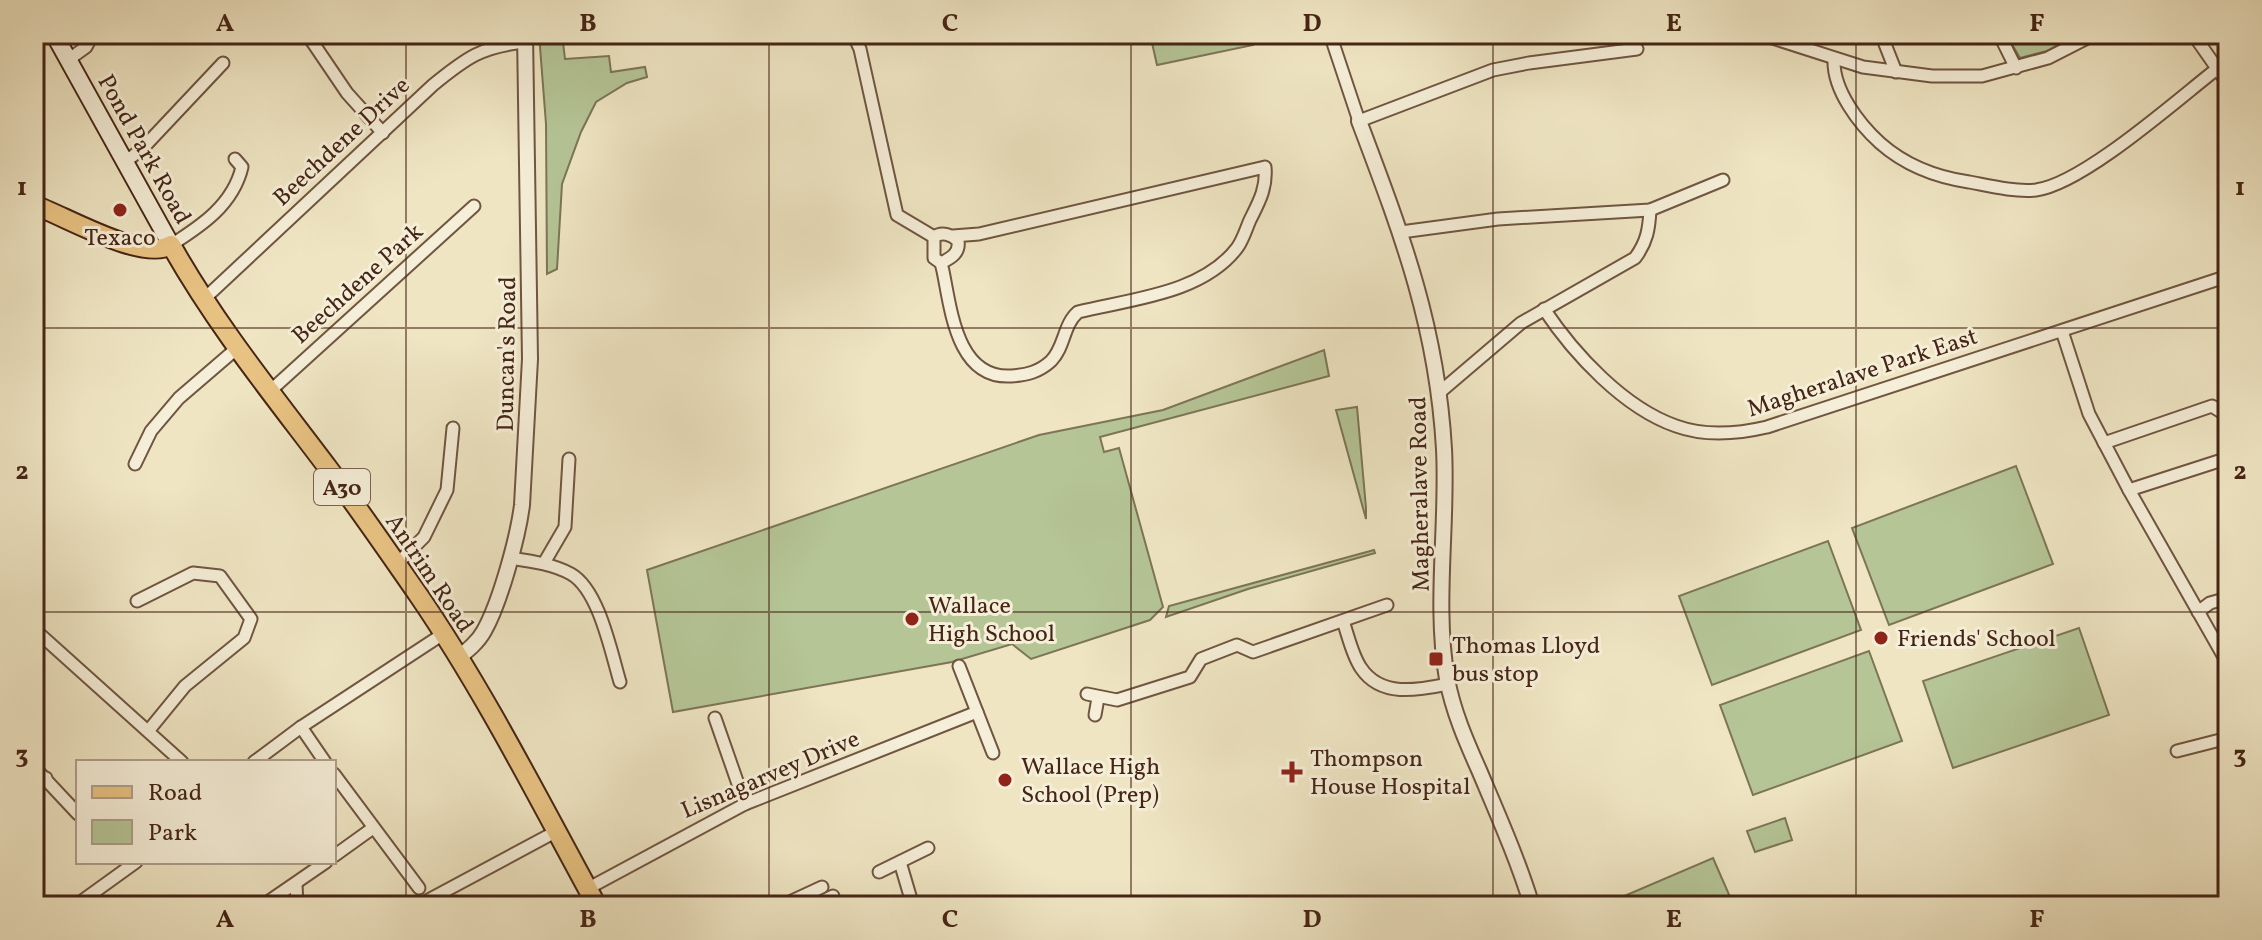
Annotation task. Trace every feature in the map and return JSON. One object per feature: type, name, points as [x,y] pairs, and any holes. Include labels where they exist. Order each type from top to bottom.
[{"type":"main road","name":"Pond Park Road","points":[[54,34],[171,245]]},
{"type":"main road","points":[[34,205],[133,245],[163,250],[171,245]]},
{"type":"main road","name":"Antrim Road","points":[[171,245],[236,349],[329,470],[443,634],[597,906]]},
{"type":"street","points":[[68,60],[86,47],[93,34]]},
{"type":"street","points":[[307,34],[347,93],[383,133]]},
{"type":"street","points":[[853,34],[860,49],[897,215],[934,237]]},
{"type":"street","name":"Magheralave Road","points":[[1330,34],[1401,232],[1426,316],[1440,392],[1445,478],[1442,630],[1448,684],[1464,735],[1532,906]]},
{"type":"street","points":[[1760,34],[1834,60],[1896,72],[1982,76],[2048,58],[2077,38],[2095,34]]},
{"type":"street","points":[[1881,34],[1896,72]]},
{"type":"street","points":[[1999,34],[2016,68]]},
{"type":"street","points":[[2193,34],[2228,84]]},
{"type":"street","name":"Beechdene Drive","points":[[203,300],[433,85],[466,58],[526,38]]},
{"type":"street","name":"Duncan's Road","points":[[458,658],[486,629],[519,525],[529,405],[526,38]]},
{"type":"street","points":[[1359,121],[1493,70],[1637,49]]},
{"type":"street","points":[[1834,60],[1839,85],[1858,118],[1876,139],[1898,157],[1940,177],[2022,190],[2037,190],[2076,174],[2218,68]]},
{"type":"street","points":[[125,162],[142,149],[223,63]]},
{"type":"street","points":[[171,245],[209,219],[229,196],[239,180],[242,167],[235,159]]},
{"type":"street","points":[[1265,167],[1266,183],[1262,195],[1238,246],[1222,264],[1203,277],[1169,290],[1078,312],[1070,319],[1055,356],[1029,375],[1005,376],[978,366],[955,330],[941,263],[934,258],[934,237],[942,234],[979,234],[1265,167]]},
{"type":"street","points":[[1401,232],[1498,219],[1650,210],[1723,180]]},
{"type":"street","name":"Beechdene Park","points":[[269,392],[474,206]]},
{"type":"street","points":[[1440,392],[1509,332],[1635,258],[1648,234],[1650,210]]},
{"type":"street","points":[[941,263],[956,253],[958,241],[953,236]]},
{"type":"street","name":"Magheralave Park East","points":[[1544,309],[1592,368],[1620,393],[1675,426],[1721,434],[1767,427],[2228,276]]},
{"type":"street","points":[[2062,331],[2089,414],[2228,664]]},
{"type":"street","points":[[135,464],[151,431],[179,398],[236,349]]},
{"type":"street","points":[[2104,443],[2212,406],[2226,415],[2228,423]]},
{"type":"street","points":[[396,565],[420,544],[447,490],[453,428]]},
{"type":"street","points":[[2129,490],[2222,460],[2228,453]]},
{"type":"street","points":[[544,563],[565,527],[569,459]]},
{"type":"street","points":[[510,558],[544,563],[574,575],[594,600],[620,682]]},
{"type":"street","points":[[137,601],[193,573],[220,576],[251,619],[244,638],[185,686],[149,730]]},
{"type":"street","points":[[2198,612],[2210,603],[2228,598]]},
{"type":"street","points":[[1095,715],[1093,696],[1117,700],[1190,677],[1201,659],[1237,645],[1253,652],[1387,605]]},
{"type":"street","points":[[1343,621],[1361,668],[1374,681],[1388,689],[1418,690],[1448,684]]},
{"type":"street","points":[[257,760],[301,727],[443,634]]},
{"type":"street","points":[[36,635],[180,760]]},
{"type":"street","points":[[959,666],[993,753]]},
{"type":"street","name":"Lisnagarvey Drive","points":[[587,889],[745,804],[977,712]]},
{"type":"street","points":[[715,718],[745,804]]},
{"type":"street","points":[[301,727],[324,760]]},
{"type":"street","points":[[2177,751],[2228,738]]},
{"type":"street","points":[[34,767],[76,812]]},
{"type":"street","points":[[336,777],[419,888]]},
{"type":"street","points":[[34,789],[46,778]]},
{"type":"street","points":[[336,855],[373,828]]},
{"type":"street","points":[[419,905],[557,831]]},
{"type":"street","points":[[879,872],[928,848]]},
{"type":"street","points":[[900,862],[913,906]]},
{"type":"street","points":[[75,906],[128,864]]},
{"type":"street","points":[[262,906],[323,864]]},
{"type":"street","points":[[296,884],[297,906]]},
{"type":"street","points":[[781,906],[822,887]]},
{"type":"street","points":[[813,906],[833,896]]},
{"type":"green space","points":[[539,34],[562,34],[565,59],[609,56],[611,72],[645,67],[647,77],[627,83],[596,102],[562,184],[557,269],[547,274],[546,124]]},
{"type":"green space","points":[[1150,34],[1251,34],[1253,45],[1157,65]]},
{"type":"green space","points":[[2006,34],[2064,34],[2060,44],[2020,58]]},
{"type":"green space","points":[[1324,350],[1329,376],[1100,437],[1104,452],[1119,448],[1163,607],[1150,620],[1031,659],[1012,644],[952,662],[673,712],[647,570],[1039,435],[1163,410]]},
{"type":"green space","points":[[1357,407],[1366,508],[1366,519],[1336,410]]},
{"type":"green space","points":[[2016,466],[2053,564],[1889,625],[1852,528]]},
{"type":"green space","points":[[1828,541],[1861,630],[1712,685],[1679,596]]},
{"type":"green space","points":[[1374,550],[1375,553],[1248,589],[1166,617],[1169,606]]},
{"type":"green space","points":[[2079,628],[2109,715],[1953,768],[1923,681]]},
{"type":"green space","points":[[1869,651],[1902,741],[1753,795],[1720,705]]},
{"type":"green space","points":[[1785,818],[1792,840],[1755,852],[1747,831]]},
{"type":"green space","points":[[1713,858],[1734,906],[1601,906]]},
{"type":"place","name":"Texaco","points":[[120,210]]},
{"type":"place","name":"Wallace High School","points":[[912,619]]},
{"type":"place","name":"Friends' School","points":[[1881,638]]},
{"type":"place","name":"Thomas Lloyd bus stop","points":[[1436,659]]},
{"type":"place","name":"Thompson House Hospital","points":[[1292,772]]},
{"type":"place","name":"Wallace High School (Prep)","points":[[1005,780]]}]
